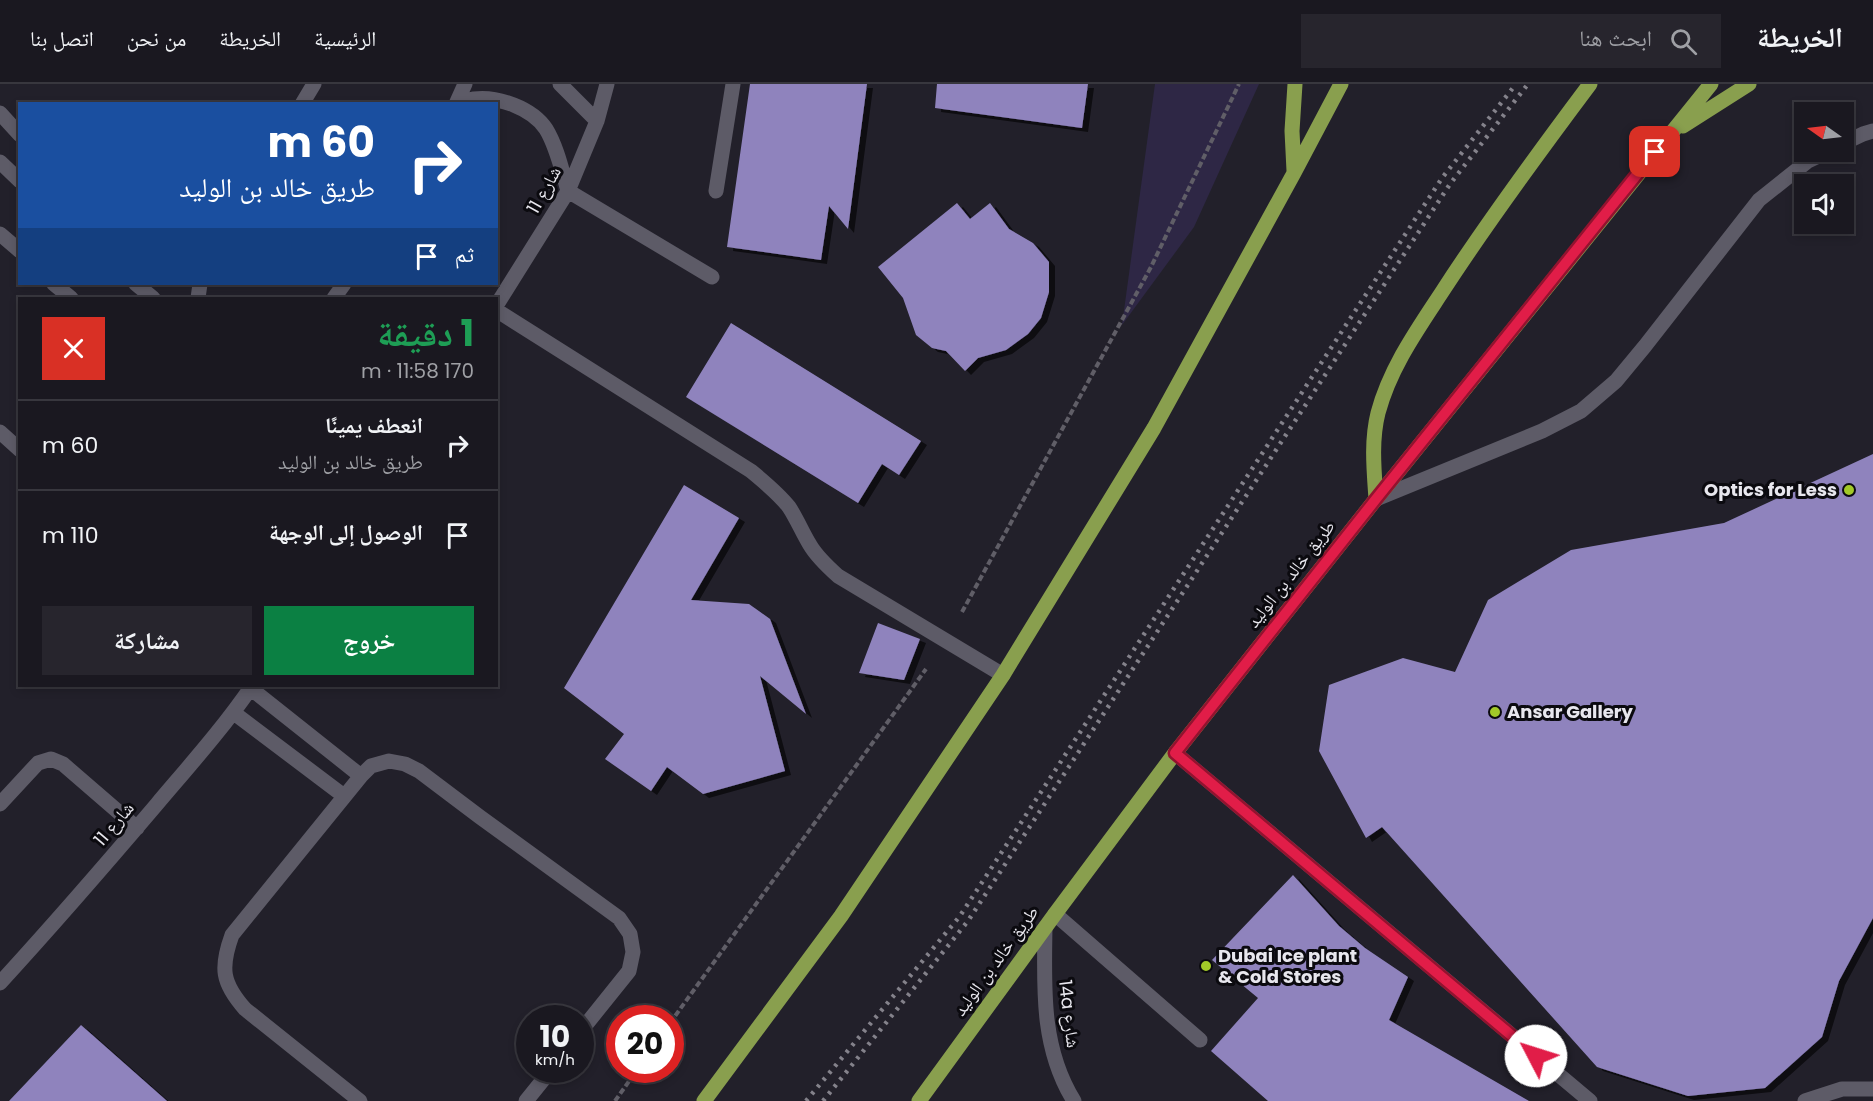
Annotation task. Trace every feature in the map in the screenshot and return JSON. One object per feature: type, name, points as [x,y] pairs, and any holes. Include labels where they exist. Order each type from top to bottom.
[{"type":"main road","points":[[1294,174],[1292,131],[1295,84]]},
{"type":"main road","points":[[704,1101],[841,916],[1003,675],[1154,428],[1341,84]]},
{"type":"main road","points":[[1376,499],[1372,452],[1378,413],[1390,376],[1463,260],[1516,183],[1590,84]]},
{"type":"main road","name":"طريق خالد بن الوليد","points":[[919,1101],[1175,753],[1376,499],[1711,84]]},
{"type":"main road","points":[[1670,134],[1749,84]]},
{"type":"street","points":[[303,102],[314,84]]},
{"type":"street","points":[[457,102],[465,84]]},
{"type":"street","points":[[560,84],[597,120]]},
{"type":"street","name":"شارع 11","points":[[498,305],[568,191],[597,120],[607,84]]},
{"type":"street","points":[[716,191],[734,84]]},
{"type":"street","points":[[463,102],[474,99],[493,99],[529,113],[545,127],[554,146],[568,191],[712,277]]},
{"type":"street","points":[[0,113],[18,133]]},
{"type":"street","points":[[1854,138],[1873,131]]},
{"type":"street","points":[[0,162],[18,179]]},
{"type":"street","points":[[1376,499],[1542,431],[1581,411],[1616,381],[1646,346],[1760,200],[1807,162]]},
{"type":"street","points":[[0,234],[18,249]]},
{"type":"street","points":[[55,285],[70,297]]},
{"type":"street","points":[[137,285],[152,297]]},
{"type":"street","points":[[498,309],[751,471],[787,506],[801,526],[810,545],[838,576],[1003,675]]},
{"type":"street","points":[[0,432],[18,448]]},
{"type":"street","points":[[251,687],[360,776]]},
{"type":"street","name":"شارع 11","points":[[0,983],[137,828],[234,713],[251,687]]},
{"type":"street","points":[[234,713],[344,796]]},
{"type":"street","points":[[1175,753],[1590,1101]]},
{"type":"street","points":[[0,804],[38,763],[51,759],[63,764],[137,828]]},
{"type":"street","points":[[360,1101],[245,1010],[232,994],[225,975],[225,954],[232,935],[360,776],[371,766],[388,761],[405,764],[419,771],[619,918],[630,934],[633,952],[629,971],[594,1015]]},
{"type":"street","points":[[1055,914],[1200,1040]]},
{"type":"street","name":"14a شارع","points":[[1045,928],[1044,993],[1047,1027],[1055,1060],[1074,1101]]},
{"type":"street","points":[[526,1101],[541,1083]]},
{"type":"street","points":[[1805,1101],[1842,1089],[1873,1089]]},
{"type":"path","points":[[683,1005],[947,640],[1151,267],[1239,84]]},
{"type":"path","points":[[615,1101],[628,1083]]},
{"type":"shaded area","points":[[1155,84],[1259,84],[1194,227],[1122,325]]},
{"type":"building","points":[[750,84],[867,84],[848,229],[829,206],[821,260],[727,247]]},
{"type":"building","points":[[937,84],[1088,84],[1082,128],[935,108]]},
{"type":"building","points":[[957,203],[970,219],[990,203],[1009,229],[1033,243],[1049,262],[1049,292],[1041,318],[1028,334],[1006,350],[978,358],[965,371],[946,351],[932,348],[916,335],[903,298],[878,267]]},
{"type":"building","points":[[731,323],[921,441],[899,475],[882,464],[858,503],[686,397]]},
{"type":"building","points":[[1873,454],[1873,918],[1839,981],[1822,1037],[1765,1088],[1688,1096],[1597,1067],[1382,827],[1366,838],[1319,751],[1329,685],[1403,658],[1455,672],[1488,600],[1571,550],[1724,523]]},
{"type":"building","points":[[684,485],[739,518],[691,600],[749,604],[770,619],[806,714],[760,676],[785,771],[703,794],[667,767],[651,791],[605,759],[624,734],[564,688]]},
{"type":"building","points":[[878,623],[920,639],[904,680],[859,673]]},
{"type":"building","points":[[1293,875],[1339,926],[1365,948],[1408,977],[1389,1020],[1529,1101],[1268,1101],[1211,1051],[1258,998],[1212,960]]},
{"type":"building","points":[[81,1025],[167,1101],[9,1101]]},
{"type":"railway","points":[[806,1101],[960,916],[1442,178],[1516,84]]},
{"type":"railway","points":[[823,1101],[968,921],[1450,184],[1528,84]]},
{"type":"place","name":"Optics for Less","points":[[1849,490]]},
{"type":"place","name":"Ansar Gallery","points":[[1495,712]]},
{"type":"place","name":"Dubai Ice plant & Cold Stores","points":[[1206,966]]},
{"type":"route","points":[[1536,1056],[1175,753],[1655,152]]}]
